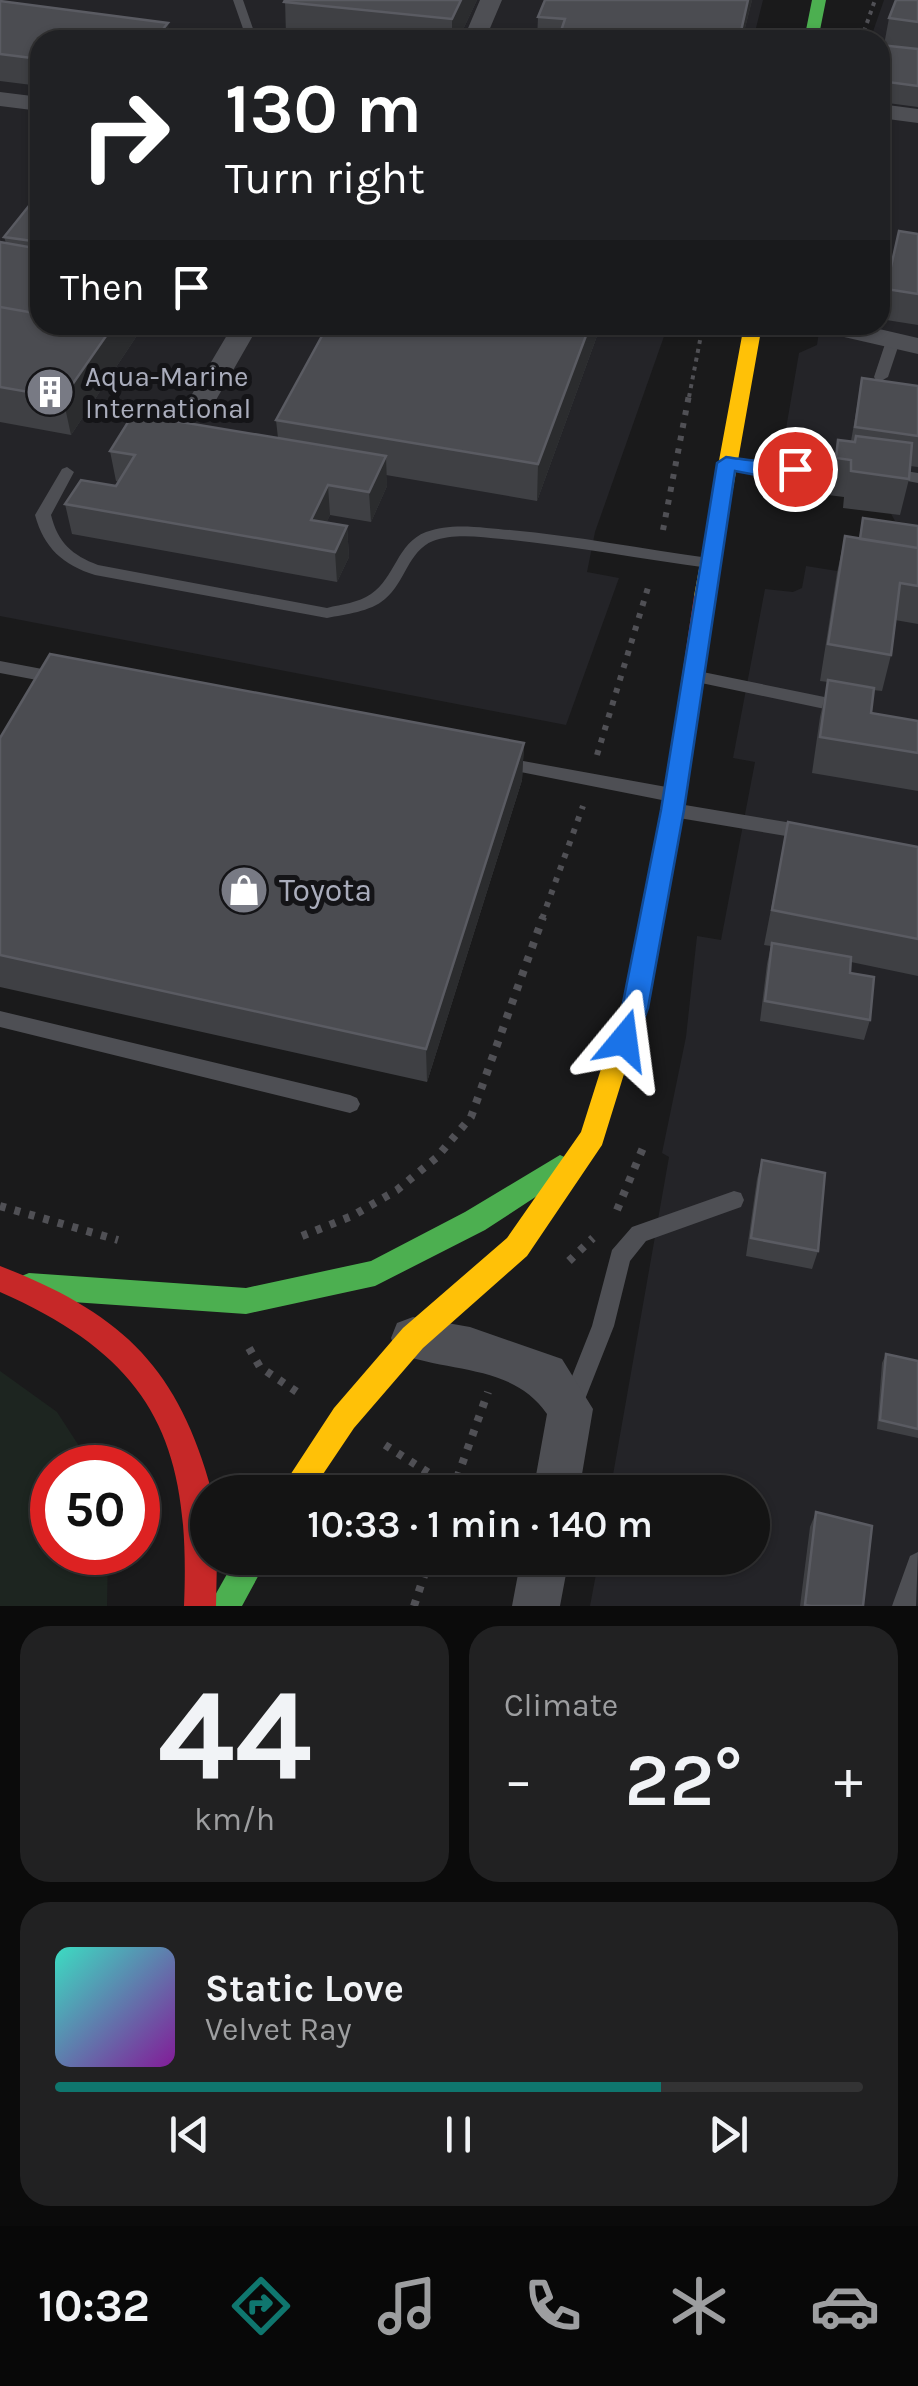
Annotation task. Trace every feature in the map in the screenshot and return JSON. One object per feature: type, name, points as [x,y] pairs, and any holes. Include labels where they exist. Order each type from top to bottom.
[{"type":"main road","points":[[813,30],[819,0]]},
{"type":"main road","points":[[305,1475],[344,1418],[413,1338],[517,1246],[593,1138],[635,1008],[674,803],[709,563],[750,335]]},
{"type":"main road","points":[[0,1280],[27,1286],[246,1301],[375,1273],[475,1221],[580,1154]]},
{"type":"main road","points":[[27,1286],[89,1317],[140,1364],[179,1425],[202,1498],[205,1580],[200,1606]]},
{"type":"main road","points":[[225,1606],[243,1575]]},
{"type":"street","points":[[478,30],[491,0]]},
{"type":"street","points":[[0,99],[30,103]]},
{"type":"street","points":[[890,112],[918,116]]},
{"type":"street","points":[[202,402],[240,335]]},
{"type":"street","points":[[873,335],[906,342]]},
{"type":"street","points":[[413,1338],[470,1348],[546,1374],[570,1409],[559,1475]]},
{"type":"street","points":[[536,1606],[542,1575]]},
{"type":"lane","points":[[238,0],[248,30]]},
{"type":"lane","points":[[881,376],[906,342]]},
{"type":"lane","points":[[726,463],[821,481]]},
{"type":"lane","points":[[772,472],[819,466],[918,478]]},
{"type":"lane","points":[[67,472],[42,516],[48,537],[64,558],[95,570],[326,613],[355,608],[383,594],[407,552],[433,534],[474,532],[709,563]]},
{"type":"lane","points":[[0,667],[76,682]]},
{"type":"lane","points":[[29,691],[38,675]]},
{"type":"lane","points":[[692,676],[854,710]]},
{"type":"lane","points":[[476,758],[590,780],[674,803],[820,834]]},
{"type":"lane","points":[[0,1019],[350,1104]]},
{"type":"lane","points":[[570,1409],[604,1326],[620,1256],[639,1234],[734,1200]]},
{"type":"lane","points":[[904,1606],[918,1564]]},
{"type":"path","points":[[864,30],[875,0]]},
{"type":"path","points":[[294,1239],[348,1221],[394,1195],[447,1150],[471,1117],[590,780],[656,557],[684,440],[701,335]]},
{"type":"path","points":[[0,1206],[124,1242]]},
{"type":"path","points":[[414,1606],[424,1575]]},
{"type":"shaded area","points":[[0,0],[763,0],[756,30],[30,30],[30,335],[664,335],[595,532],[587,572],[619,578],[566,725],[0,616]]},
{"type":"shaded area","points":[[884,0],[918,0],[918,525],[895,521],[863,463],[782,452],[799,353],[817,345],[818,335],[890,335],[890,30],[874,30]]},
{"type":"shaded area","points":[[806,566],[918,584],[918,1606],[590,1606],[596,1575],[770,1575],[770,1475],[613,1475],[669,1157],[662,1153],[686,1037],[697,936],[721,940],[755,762],[733,758],[765,589],[793,592],[802,588]]},
{"type":"shaded area","points":[[0,1371],[57,1412],[78,1445],[30,1445],[30,1575],[108,1575],[107,1606],[0,1606]]},
{"type":"building","points":[[285,0],[461,0],[452,19]]},
{"type":"building","points":[[545,0],[748,0],[741,30],[561,30],[565,19],[538,17]]},
{"type":"building","points":[[896,0],[918,0],[918,22],[889,18]]},
{"type":"building","points":[[0,1],[168,23],[162,30],[30,30],[30,58],[0,54]]},
{"type":"building","points":[[890,46],[918,49],[918,86],[890,82]]},
{"type":"building","points":[[30,204],[30,241],[4,237]]},
{"type":"building","points":[[899,231],[918,234],[918,294],[890,290]]},
{"type":"building","points":[[0,242],[30,247],[30,312],[0,307]]},
{"type":"building","points":[[0,307],[30,312],[30,335],[107,335],[63,398],[0,387]]},
{"type":"building","points":[[323,335],[586,335],[538,464],[276,420]]},
{"type":"building","points":[[862,378],[918,386],[918,436],[855,427]]},
{"type":"building","points":[[133,414],[386,456],[369,492],[328,485],[311,520],[347,526],[335,552],[65,504],[81,480],[116,486],[135,455],[110,451]]},
{"type":"building","points":[[856,436],[912,443],[909,479],[851,471],[851,460],[836,458],[838,440],[855,442]]},
{"type":"building","points":[[863,518],[918,526],[918,548],[860,539]]},
{"type":"building","points":[[845,536],[918,548],[918,586],[900,583],[891,655],[828,644]]},
{"type":"building","name":"Toyota","points":[[50,654],[524,743],[426,1049],[0,955],[0,738]]},
{"type":"building","points":[[828,680],[874,688],[871,713],[918,721],[918,753],[820,737]]},
{"type":"building","points":[[788,822],[918,847],[918,939],[772,910]]},
{"type":"building","points":[[772,943],[851,957],[850,973],[874,977],[870,1020],[765,1001]]},
{"type":"building","points":[[762,1160],[825,1173],[818,1251],[751,1238]]},
{"type":"building","points":[[886,1354],[918,1361],[918,1429],[880,1420]]},
{"type":"building","points":[[816,1512],[872,1526],[863,1606],[805,1605]]},
{"type":"traffic: fast","points":[[813,30],[819,0]]},
{"type":"traffic: fast","points":[[29,1286],[246,1301],[375,1273],[475,1221],[560,1167]]},
{"type":"traffic: fast","points":[[225,1606],[243,1575]]},
{"type":"traffic: slow","points":[[704,596],[751,335]]},
{"type":"traffic: slow","points":[[305,1475],[344,1418],[413,1338],[517,1247],[593,1137],[639,987]]},
{"type":"traffic: jam","points":[[639,987],[675,796],[704,596]]},
{"type":"traffic: jam","points":[[0,1279],[54,1302],[99,1331],[136,1364],[164,1403],[184,1446],[197,1494],[202,1548],[200,1606]]},
{"type":"place","name":"Aqua-Marine International","points":[[50,392]]},
{"type":"place","name":"Toyota","points":[[244,890]]},
{"type":"route","points":[[624,1040],[635,1008],[672,810],[726,463],[772,472],[795,469]]}]
